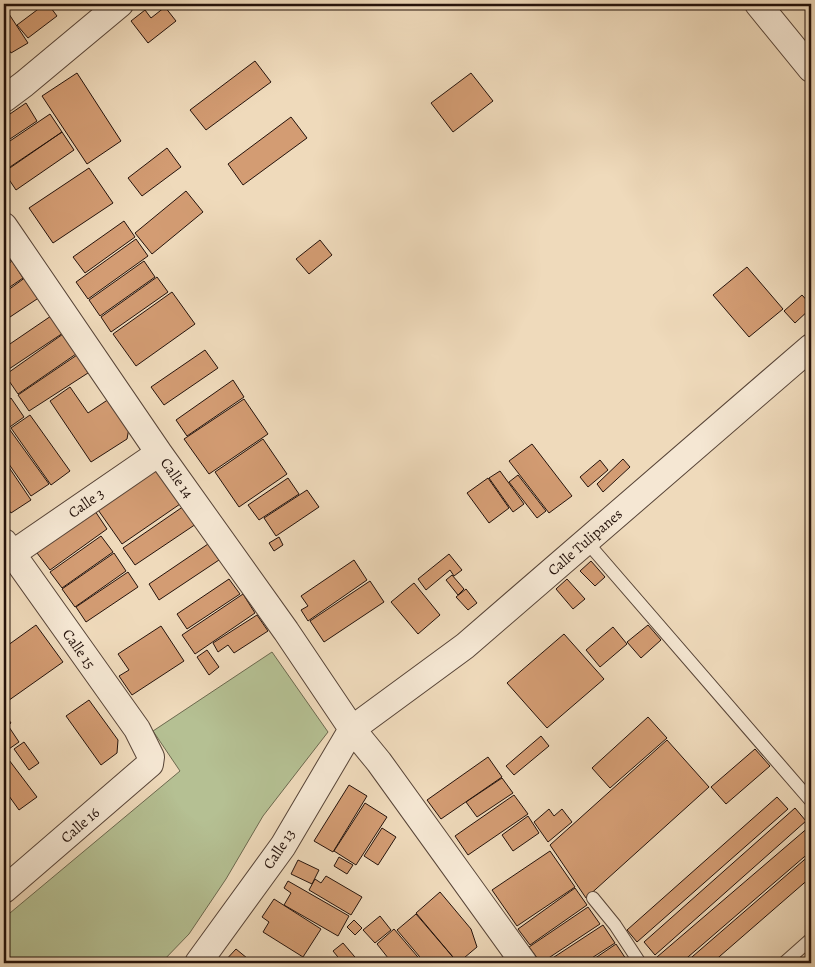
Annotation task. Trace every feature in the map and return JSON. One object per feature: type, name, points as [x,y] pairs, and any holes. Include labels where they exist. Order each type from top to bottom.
[{"type":"street","points":[[4,99],[120,4]]},
{"type":"street","points":[[758,4],[811,70]]},
{"type":"street","name":"Calle 14","points":[[4,226],[352,729],[379,762],[523,963]]},
{"type":"street","name":"Calle Tulipanes","points":[[352,729],[465,646],[811,347]]},
{"type":"street","name":"Calle 3","points":[[8,548],[159,452]]},
{"type":"street","name":"Calle 15","points":[[8,548],[137,729],[151,758]]},
{"type":"street","name":"Calle 13","points":[[198,963],[282,846],[352,729]]},
{"type":"street","name":"Calle 16","points":[[5,885],[150,764],[151,758]]},
{"type":"lane","points":[[586,541],[811,801]]},
{"type":"lane","points":[[593,898],[615,925],[640,963]]},
{"type":"lane","points":[[784,963],[811,939]]},
{"type":"green space","points":[[272,652],[328,732],[263,816],[226,879],[189,934],[161,963],[4,963],[4,918],[180,771],[153,731]]},
{"type":"building","points":[[45,4],[48,4],[57,16],[28,38],[17,25]]},
{"type":"building","points":[[55,4],[66,4],[59,9]]},
{"type":"building","points":[[165,7],[176,21],[148,43],[131,21],[145,10],[151,18]]},
{"type":"building","points":[[7,11],[28,43],[11,53],[4,42],[4,14]]},
{"type":"building","points":[[255,61],[271,82],[206,130],[190,110]]},
{"type":"building","points":[[77,73],[121,141],[87,164],[42,96]]},
{"type":"building","points":[[471,73],[493,101],[453,132],[431,103]]},
{"type":"building","points":[[26,103],[37,121],[4,143],[4,118]]},
{"type":"building","points":[[50,114],[62,132],[4,171],[4,145]]},
{"type":"building","points":[[291,117],[307,138],[243,185],[228,164]]},
{"type":"building","points":[[62,132],[74,150],[16,190],[4,172]]},
{"type":"building","points":[[167,148],[181,167],[142,196],[128,178]]},
{"type":"building","points":[[89,168],[113,203],[53,243],[29,208]]},
{"type":"building","points":[[186,191],[203,212],[152,254],[135,233]]},
{"type":"building","points":[[124,221],[135,237],[85,273],[73,257]]},
{"type":"building","points":[[136,239],[148,256],[88,299],[76,282]]},
{"type":"building","points":[[320,240],[332,255],[309,274],[296,259]]},
{"type":"building","points":[[4,246],[13,259],[4,265]]},
{"type":"building","points":[[12,261],[23,278],[4,291],[4,267]]},
{"type":"building","points":[[144,261],[155,277],[100,316],[89,300]]},
{"type":"building","points":[[747,267],[783,309],[749,337],[713,295]]},
{"type":"building","points":[[26,277],[40,297],[4,321],[4,293]]},
{"type":"building","points":[[157,277],[168,292],[111,332],[101,317]]},
{"type":"building","points":[[172,292],[195,324],[136,366],[113,334]]},
{"type":"building","points":[[802,295],[811,305],[811,308],[795,323],[784,311]]},
{"type":"building","points":[[51,316],[63,333],[9,369],[4,362],[4,348]]},
{"type":"building","points":[[63,334],[76,354],[18,394],[5,375]]},
{"type":"building","points":[[205,350],[218,368],[164,405],[151,387]]},
{"type":"building","points":[[77,355],[88,373],[29,411],[18,395]]},
{"type":"building","points":[[233,380],[244,397],[187,436],[176,420]]},
{"type":"building","points":[[70,387],[88,413],[109,399],[129,428],[127,439],[91,462],[50,401]]},
{"type":"building","points":[[11,398],[24,417],[4,431],[4,403]]},
{"type":"building","points":[[244,399],[268,434],[209,474],[184,439]]},
{"type":"building","points":[[30,415],[70,471],[51,485],[11,428]]},
{"type":"building","points":[[10,430],[49,484],[31,496],[4,457],[4,435]]},
{"type":"building","points":[[263,439],[287,474],[239,507],[215,472]]},
{"type":"building","points":[[532,444],[572,496],[549,513],[509,461]]},
{"type":"building","points":[[623,459],[630,467],[603,492],[597,484]]},
{"type":"building","points":[[4,460],[31,500],[11,513],[4,503]]},
{"type":"building","points":[[600,460],[608,470],[588,487],[580,477]]},
{"type":"building","points":[[156,464],[183,502],[122,544],[96,507]]},
{"type":"building","points":[[500,471],[524,504],[513,512],[489,478]]},
{"type":"building","points":[[518,475],[546,511],[537,518],[509,482]]},
{"type":"building","points":[[288,478],[299,494],[259,520],[248,505]]},
{"type":"building","points":[[488,478],[509,508],[489,523],[467,493]]},
{"type":"building","points":[[307,490],[319,507],[276,536],[264,518]]},
{"type":"building","points":[[184,506],[196,524],[135,565],[123,548]]},
{"type":"building","points":[[93,508],[107,529],[50,570],[34,549]]},
{"type":"building","points":[[101,536],[113,552],[62,588],[50,572]]},
{"type":"building","points":[[279,537],[283,545],[274,551],[269,543]]},
{"type":"building","points":[[208,544],[219,560],[159,600],[149,584]]},
{"type":"building","points":[[114,553],[126,571],[75,607],[62,589]]},
{"type":"building","points":[[449,554],[462,570],[454,576],[450,570],[426,590],[418,579]]},
{"type":"building","points":[[354,560],[367,580],[308,621],[301,610],[308,606],[301,596]]},
{"type":"building","points":[[591,561],[605,577],[595,586],[580,571]]},
{"type":"building","points":[[128,572],[138,587],[86,622],[76,607]]},
{"type":"building","points":[[452,575],[464,589],[458,595],[446,580]]},
{"type":"building","points":[[229,579],[240,594],[187,629],[177,614]]},
{"type":"building","points":[[567,579],[585,599],[573,609],[556,589]]},
{"type":"building","points":[[370,581],[384,602],[324,642],[310,621]]},
{"type":"building","points":[[414,583],[440,615],[418,634],[391,602]]},
{"type":"building","points":[[466,589],[477,603],[468,610],[456,597]]},
{"type":"building","points":[[243,594],[255,613],[195,654],[182,635]]},
{"type":"building","points":[[257,615],[268,631],[234,653],[228,645],[218,652],[213,643]]},
{"type":"building","points":[[36,625],[63,662],[5,703],[4,648]]},
{"type":"building","points":[[648,625],[661,640],[641,658],[627,642]]},
{"type":"building","points":[[161,626],[184,661],[132,695],[119,676],[129,670],[118,654]]},
{"type":"building","points":[[613,627],[627,644],[600,667],[586,650]]},
{"type":"building","points":[[564,634],[604,679],[547,728],[507,683]]},
{"type":"building","points":[[207,650],[219,667],[209,675],[197,657]]},
{"type":"building","points":[[89,700],[118,740],[117,753],[101,765],[66,716]]},
{"type":"building","points":[[4,713],[11,723],[4,728]]},
{"type":"building","points":[[648,717],[667,738],[610,788],[592,768]]},
{"type":"building","points":[[9,727],[19,742],[6,751],[4,747],[4,730]]},
{"type":"building","points":[[541,736],[549,746],[514,775],[506,766]]},
{"type":"building","points":[[667,740],[709,787],[586,898],[550,845]]},
{"type":"building","points":[[24,742],[39,763],[29,770],[14,749]]},
{"type":"building","points":[[755,749],[770,766],[726,804],[711,787]]},
{"type":"building","points":[[6,756],[37,797],[19,810],[4,789],[4,758]]},
{"type":"building","points":[[488,757],[502,777],[441,819],[427,800]]},
{"type":"building","points":[[502,778],[513,793],[477,817],[466,802]]},
{"type":"building","points":[[349,785],[367,796],[333,852],[314,841]]},
{"type":"building","points":[[514,795],[528,814],[468,855],[455,836]]},
{"type":"building","points":[[777,797],[788,809],[637,942],[627,930]]},
{"type":"building","points":[[365,803],[387,817],[356,865],[334,851]]},
{"type":"building","points":[[795,808],[806,821],[655,955],[644,942]]},
{"type":"building","points":[[549,809],[554,816],[562,809],[572,822],[548,842],[534,822]]},
{"type":"building","points":[[528,816],[539,833],[513,851],[502,835]]},
{"type":"building","points":[[810,826],[811,851],[681,963],[650,963]]},
{"type":"building","points":[[382,828],[396,837],[378,865],[364,856]]},
{"type":"building","points":[[550,851],[575,887],[517,926],[492,890]]},
{"type":"building","points":[[811,854],[811,877],[712,963],[685,963]]},
{"type":"building","points":[[339,857],[353,865],[347,874],[334,866]]},
{"type":"building","points":[[298,860],[319,870],[312,884],[291,874]]},
{"type":"building","points":[[326,876],[362,897],[351,915],[309,890],[315,879],[321,883]]},
{"type":"building","points":[[288,881],[349,916],[338,936],[284,905],[291,893],[284,888]]},
{"type":"building","points":[[575,888],[587,905],[530,945],[518,929]]},
{"type":"building","points":[[440,892],[471,929],[477,947],[458,963],[416,913]]},
{"type":"building","points":[[274,899],[321,929],[303,957],[263,932],[269,922],[262,917]]},
{"type":"building","points":[[588,907],[600,924],[541,963],[529,947]]},
{"type":"building","points":[[416,914],[458,963],[425,963],[397,930]]},
{"type":"building","points":[[380,916],[391,930],[375,943],[363,930]]},
{"type":"building","points":[[354,920],[362,928],[355,935],[347,927]]},
{"type":"building","points":[[603,925],[615,943],[584,963],[545,963]]},
{"type":"building","points":[[394,929],[423,963],[392,963],[377,944]]},
{"type":"building","points":[[343,943],[360,963],[341,963],[333,951]]},
{"type":"building","points":[[616,944],[628,962],[588,963]]},
{"type":"building","points":[[236,949],[253,963],[223,963]]}]
